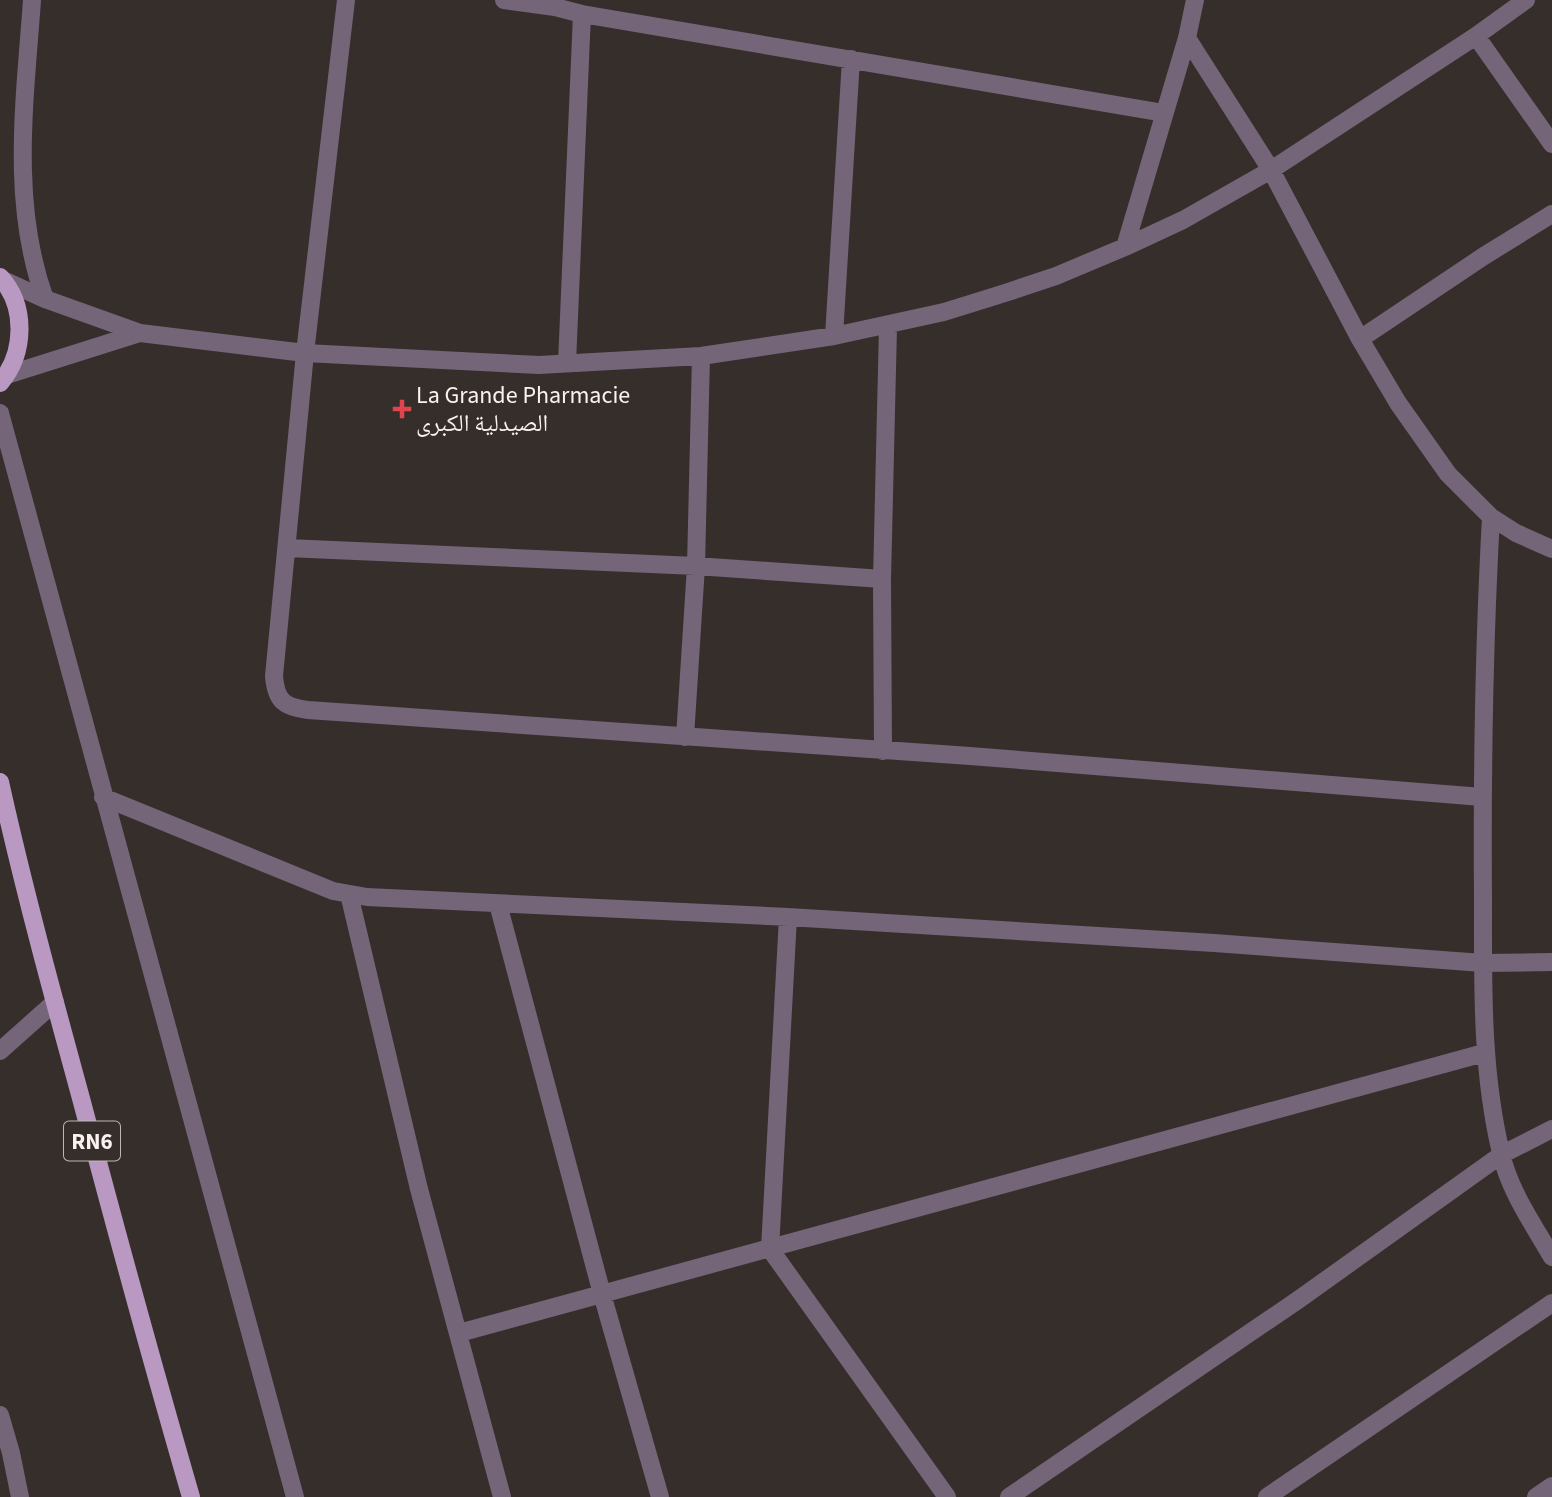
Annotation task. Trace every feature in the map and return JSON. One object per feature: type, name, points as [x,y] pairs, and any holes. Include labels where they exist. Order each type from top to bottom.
[{"type":"main road","points":[[2,279],[15,303],[20,327],[17,352],[4,379]]},
{"type":"main road","name":"RN6","points":[[0,782],[18,864],[144,1333],[191,1497]]},
{"type":"street","points":[[32,0],[21,147],[27,239],[33,268],[45,299]]},
{"type":"street","points":[[346,0],[305,353],[274,676],[275,691],[283,703],[293,708],[308,710],[1482,797]]},
{"type":"street","points":[[504,0],[1164,113]]},
{"type":"street","points":[[1125,247],[1187,37],[1195,0]]},
{"type":"street","points":[[2,279],[45,299],[140,333],[305,353],[539,365],[701,356],[834,337],[888,327],[944,312],[1056,276],[1183,220],[1271,170],[1476,36],[1526,0]]},
{"type":"street","points":[[566,363],[582,14]]},
{"type":"street","points":[[1476,36],[1552,144]]},
{"type":"street","points":[[1187,37],[1271,170],[1360,339],[1429,450],[1448,474],[1491,517],[1516,533],[1552,549]]},
{"type":"street","points":[[834,337],[851,59]]},
{"type":"street","points":[[1360,339],[1552,214]]},
{"type":"street","points":[[883,751],[888,327]]},
{"type":"street","points":[[4,379],[140,333]]},
{"type":"street","points":[[685,737],[696,566],[701,356]]},
{"type":"street","points":[[0,413],[295,1497]]},
{"type":"street","points":[[1491,517],[1485,631],[1482,797],[1484,1053],[1501,1155],[1525,1212],[1552,1257]]},
{"type":"street","points":[[287,548],[696,566],[883,579]]},
{"type":"street","points":[[103,797],[333,891],[349,894],[1214,943],[1483,963],[1552,962]]},
{"type":"street","points":[[349,894],[419,1189],[502,1497]]},
{"type":"street","points":[[498,904],[602,1294],[660,1497]]},
{"type":"street","points":[[788,918],[770,1249],[947,1497]]},
{"type":"street","points":[[0,1051],[55,1002]]},
{"type":"street","points":[[459,1333],[1484,1053]]},
{"type":"street","points":[[1009,1497],[1298,1300],[1501,1155],[1552,1129]]},
{"type":"street","points":[[1267,1497],[1552,1303]]},
{"type":"street","points":[[0,1415],[20,1497]]},
{"type":"street","points":[[1536,1497],[1552,1486]]},
{"type":"place","name":"La Grande Pharmacie الصيدلية الكبرى","points":[[402,409]]}]
